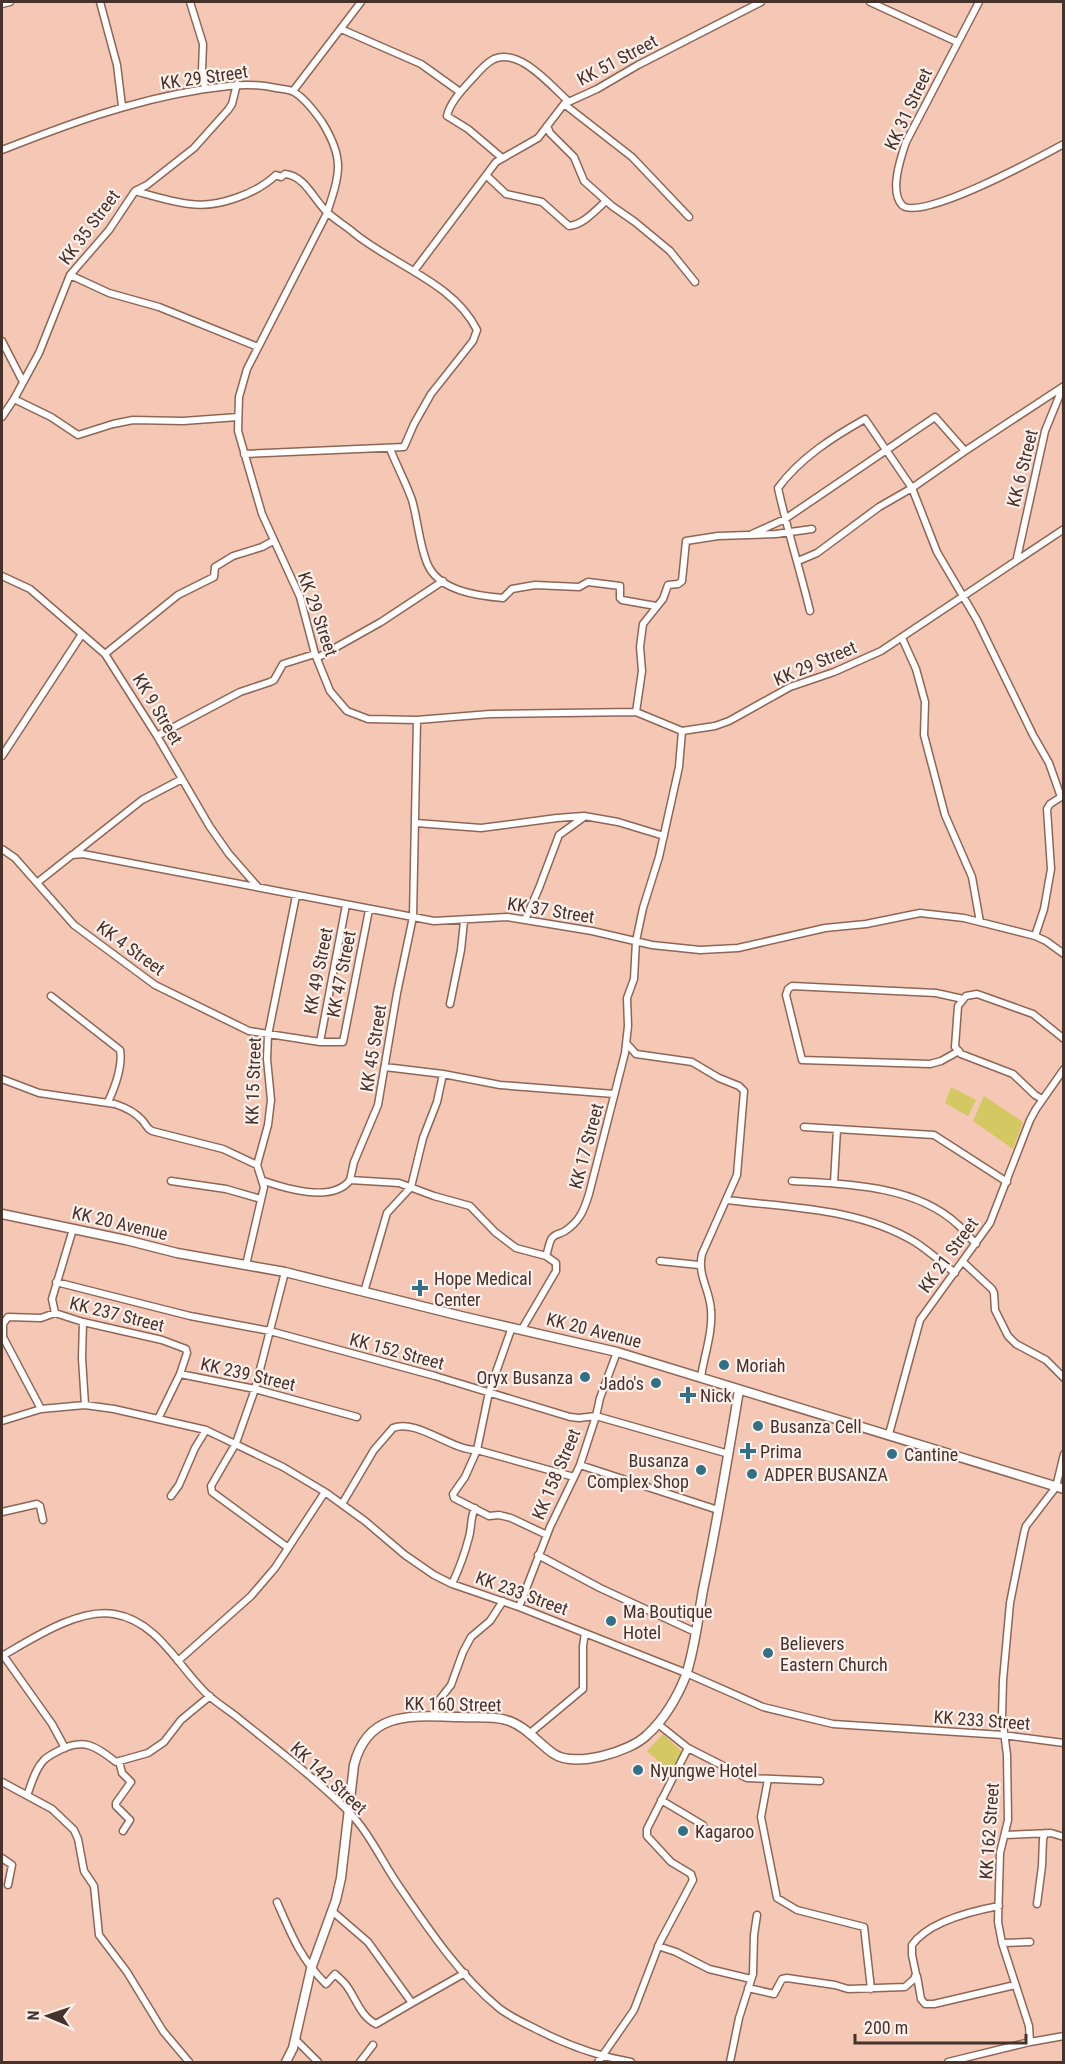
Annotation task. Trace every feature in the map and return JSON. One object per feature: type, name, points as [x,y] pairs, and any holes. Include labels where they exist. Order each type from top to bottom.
[{"type":"main road","name":"KK 20 Avenue","points":[[2,1214],[177,1253],[285,1272],[617,1352],[1060,1488]]},
{"type":"main road","name":"KK 160 Street","points":[[286,2062],[295,2039],[311,1969],[341,1878],[354,1765],[363,1740],[376,1728],[389,1722],[416,1716],[509,1720],[555,1755],[582,1760],[634,1745],[658,1724],[669,1709],[686,1673],[695,1632],[739,1390]]},
{"type":"street","points":[[2,4],[10,2]]},
{"type":"street","points":[[100,2],[117,64],[122,106]]},
{"type":"street","points":[[190,2],[203,44],[202,70],[205,89]]},
{"type":"street","points":[[293,91],[361,2]]},
{"type":"street","name":"KK 51 Street","points":[[460,92],[488,63],[495,59],[511,58],[525,62],[566,102],[597,89],[638,65],[761,2]]},
{"type":"street","points":[[870,2],[957,42]]},
{"type":"street","name":"KK 31 Street","points":[[979,2],[906,142],[900,160],[897,189],[902,206],[918,208],[956,196],[1016,170],[1064,144]]},
{"type":"street","points":[[341,29],[421,64],[460,92],[447,116],[468,129],[501,158]]},
{"type":"street","name":"KK 29 Street","points":[[2,150],[122,106],[237,84],[293,91],[319,117],[339,156],[336,185],[327,213],[258,347],[243,382],[237,417],[238,431],[262,514],[300,597],[316,656],[330,691],[348,711],[368,719],[417,720],[513,713],[636,712],[682,731],[714,726],[729,721],[790,687],[834,672],[881,651],[1017,558],[1064,529]]},
{"type":"street","name":"KK 35 Street","points":[[2,417],[39,353],[70,275],[109,230],[135,191],[147,185],[194,148],[228,110],[232,104],[237,84]]},
{"type":"street","points":[[414,272],[501,158],[530,144],[566,102],[632,157],[689,217]]},
{"type":"street","points":[[547,126],[552,136],[574,157],[584,181],[670,251],[695,282]]},
{"type":"street","points":[[135,191],[192,205],[227,202],[268,183],[276,175],[281,177],[285,174],[291,175],[307,188],[327,213],[463,308],[477,332],[426,402],[402,448],[244,454]]},
{"type":"street","points":[[486,175],[506,194],[539,201],[569,226],[575,225],[592,214],[606,201]]},
{"type":"street","points":[[70,275],[109,293],[159,307],[258,347]]},
{"type":"street","points":[[2,341],[23,382]]},
{"type":"street","points":[[798,561],[816,553],[879,507],[912,488],[1064,386]]},
{"type":"street","name":"KK 6 Street","points":[[1017,558],[1045,431],[1064,386]]},
{"type":"street","points":[[14,399],[51,417],[78,435],[133,420],[183,421],[237,417]]},
{"type":"street","points":[[752,534],[785,519],[935,417],[965,451]]},
{"type":"street","points":[[810,611],[778,488],[789,473],[835,436],[865,419],[912,488],[936,552],[982,629],[1049,763],[1061,794],[1059,799],[1050,804],[1047,809],[1051,869],[1044,909],[1035,936]]},
{"type":"street","points":[[390,449],[412,500],[428,566],[443,581],[467,594],[502,598],[516,588],[535,585],[579,587],[587,582],[606,583],[619,585],[622,600],[656,606]]},
{"type":"street","points":[[636,712],[642,671],[641,632],[645,620],[663,599],[668,585],[682,581],[686,541],[718,536],[812,529]]},
{"type":"street","points":[[105,654],[178,595],[214,577],[215,567],[233,556],[273,541]]},
{"type":"street","name":"KK 9 Street","points":[[2,576],[30,589],[105,654],[216,836],[258,887]]},
{"type":"street","points":[[157,736],[240,692],[274,680],[283,664],[316,656],[381,622],[443,581]]},
{"type":"street","points":[[2,756],[82,634]]},
{"type":"street","points":[[902,638],[913,661],[925,705],[924,735],[948,825],[970,871],[980,922]]},
{"type":"street","name":"KK 45 Street","points":[[350,1180],[354,1162],[376,1113],[404,954],[413,917],[417,720]]},
{"type":"street","name":"KK 17 Street","points":[[546,1257],[553,1236],[565,1231],[579,1219],[584,1210],[627,1044],[627,998],[634,979],[636,941],[664,836],[680,762],[682,731]]},
{"type":"street","points":[[38,882],[142,800],[183,779]]},
{"type":"street","points":[[416,823],[482,828],[585,816],[618,822],[664,836]]},
{"type":"street","points":[[525,920],[559,835],[585,816]]},
{"type":"street","name":"KK 4 Street","points":[[2,849],[15,858],[38,882],[58,909],[74,925],[155,985],[239,1027],[268,1035]]},
{"type":"street","name":"KK 37 Street","points":[[72,855],[87,854],[434,921],[507,917],[668,947],[718,951],[825,928],[866,924],[920,914],[955,917],[1035,936],[1064,954]]},
{"type":"street","name":"KK 15 Street","points":[[257,1165],[263,1148],[271,1100],[267,1059],[268,1035],[296,896]]},
{"type":"street","name":"KK 49 Street","points":[[320,1042],[346,905]]},
{"type":"street","name":"KK 47 Street","points":[[268,1035],[320,1042],[340,1042],[344,1039],[369,910]]},
{"type":"street","points":[[450,1004],[461,950],[464,921]]},
{"type":"street","points":[[959,1052],[930,1064],[802,1060],[786,995],[792,986],[936,993],[963,999]]},
{"type":"street","points":[[1042,1099],[1014,1074],[959,1052],[955,1047],[958,1006],[966,996],[977,993],[1033,1014],[1064,1039]]},
{"type":"street","points":[[51,996],[120,1050],[116,1082],[108,1101]]},
{"type":"street","points":[[627,1044],[636,1054],[692,1062],[743,1089],[737,1175],[699,1265],[709,1296],[711,1314],[700,1377]]},
{"type":"street","points":[[385,1067],[443,1074],[500,1085],[614,1094]]},
{"type":"street","name":"KK 21 Street","points":[[889,1434],[920,1320],[990,1223],[1030,1120],[1064,1069]]},
{"type":"street","points":[[364,1292],[387,1213],[411,1187],[423,1138],[437,1102],[443,1074]]},
{"type":"street","points":[[2,1079],[47,1095],[108,1101],[125,1107],[152,1131],[223,1149],[257,1165],[264,1181],[246,1265]]},
{"type":"street","points":[[804,1127],[934,1136],[1007,1182]]},
{"type":"street","points":[[834,1183],[837,1129]]},
{"type":"street","points":[[264,1181],[296,1190],[328,1192],[345,1186],[350,1180],[391,1182],[470,1206],[495,1232],[516,1248],[546,1257],[556,1263],[556,1271],[522,1329]]},
{"type":"street","points":[[171,1181],[226,1189],[261,1199]]},
{"type":"street","points":[[792,1181],[851,1184],[895,1193],[929,1205],[956,1222],[976,1244]]},
{"type":"street","points":[[727,1200],[850,1216],[916,1243],[955,1273]]},
{"type":"street","points":[[55,1313],[52,1299],[73,1228]]},
{"type":"street","points":[[660,1261],[699,1265]]},
{"type":"street","points":[[963,1262],[992,1289],[995,1310],[1008,1336],[1016,1344],[1046,1360],[1064,1378]]},
{"type":"street","points":[[285,1272],[255,1389],[236,1443],[212,1484],[211,1490],[287,1547]]},
{"type":"street","name":"KK 152 Street","points":[[56,1282],[190,1316],[270,1331],[570,1417],[596,1416],[729,1454]]},
{"type":"street","name":"KK 237 Street","points":[[40,1409],[3,1337],[3,1324],[8,1317],[41,1318],[55,1313],[83,1322],[162,1340],[184,1348],[187,1353],[180,1374]]},
{"type":"street","points":[[83,1322],[82,1358],[85,1405]]},
{"type":"street","points":[[512,1327],[489,1392],[477,1450],[465,1477],[453,1495],[454,1498],[489,1516],[499,1515],[511,1518],[547,1535]]},
{"type":"street","name":"KK 158 Street","points":[[519,1607],[538,1555],[580,1465],[600,1398],[617,1352]]},
{"type":"street","name":"KK 239 Street","points":[[158,1419],[180,1374],[255,1389],[357,1417]]},
{"type":"street","name":"KK 233 Street","points":[[2,1421],[40,1409],[85,1405],[206,1430],[284,1467],[325,1492],[405,1555],[452,1584],[585,1633],[686,1673],[763,1707],[833,1724],[1003,1735],[1064,1743]]},
{"type":"street","points":[[342,1504],[374,1450],[396,1426],[432,1434],[466,1450],[477,1450],[574,1477]]},
{"type":"street","points":[[171,1496],[179,1485],[195,1448],[206,1430]]},
{"type":"street","points":[[1060,1488],[1064,1454]]},
{"type":"street","points":[[580,1465],[718,1510]]},
{"type":"street","name":"KK 162 Street","points":[[1030,2042],[1029,2026],[1002,1943],[999,1922],[1000,1853],[1008,1820],[1008,1782],[1003,1735],[1003,1680],[1008,1622],[1026,1526],[1060,1488]]},
{"type":"street","points":[[178,1660],[251,1596],[275,1568],[325,1492]]},
{"type":"street","points":[[2,1512],[37,1504],[40,1506],[43,1520]]},
{"type":"street","points":[[452,1584],[467,1547],[471,1531],[471,1517],[475,1508]]},
{"type":"street","points":[[538,1555],[600,1588],[695,1632]]},
{"type":"street","points":[[433,1716],[440,1699],[451,1685],[471,1637],[494,1617],[503,1601]]},
{"type":"street","name":"KK 142 Street","points":[[4,1655],[50,1630],[93,1614],[116,1614],[137,1622],[149,1630],[210,1696],[348,1811],[399,1887],[465,1973],[499,2008],[560,2042],[600,2059],[631,2062]]},
{"type":"street","points":[[529,1734],[583,1689],[585,1633]]},
{"type":"street","points":[[2,1646],[4,1655],[52,1724],[65,1748]]},
{"type":"street","points":[[27,1795],[44,1759],[75,1744],[83,1744],[103,1751],[114,1761],[148,1753],[164,1742],[181,1720],[210,1696]]},
{"type":"street","points":[[658,1724],[688,1748],[739,1776],[754,1779],[820,1781]]},
{"type":"street","points":[[600,2059],[634,2010],[658,1946],[693,1880],[691,1874],[671,1862],[647,1836],[647,1829],[688,1748]]},
{"type":"street","points":[[119,1761],[122,1773],[131,1782],[116,1803],[116,1806],[130,1820],[123,1831]]},
{"type":"street","points":[[768,1779],[761,1817],[777,1898],[797,1910],[864,1927],[871,1989]]},
{"type":"street","points":[[2,1782],[52,1809],[74,1830],[84,1871],[94,1886],[99,1935],[127,1972],[163,2031],[189,2062]]},
{"type":"street","points":[[661,1800],[703,1825]]},
{"type":"street","points":[[1005,1835],[1045,1833],[1064,1837]]},
{"type":"street","points":[[1037,1904],[1042,1866],[1042,1839],[1045,1833]]},
{"type":"street","points":[[2,1858],[12,1865],[8,1885]]},
{"type":"street","points":[[277,1902],[301,1955],[311,1969],[326,1984],[335,1974],[347,1986],[353,1999],[369,2021],[376,2024],[465,1973]]},
{"type":"street","points":[[999,1905],[955,1916],[921,1936],[912,1945],[912,1954],[921,1999],[926,2004],[1015,1985]]},
{"type":"street","points":[[332,1911],[368,1942],[411,2003]]},
{"type":"street","points":[[730,2062],[739,2018],[754,1971],[754,1935],[757,1915]]},
{"type":"street","points":[[1002,1943],[1030,1942]]},
{"type":"street","points":[[658,1946],[676,1952],[709,1969],[751,1979]]},
{"type":"street","points":[[748,1988],[774,1994],[782,1979],[788,1978],[848,1989],[905,1987],[916,1974]]},
{"type":"street","points":[[948,2062],[1064,2036]]},
{"type":"street","points":[[295,2039],[318,2062]]},
{"type":"street","points":[[360,2062],[373,2045]]},
{"type":"shaded area","points":[[951,1087],[976,1100],[968,1116],[945,1103]]},
{"type":"shaded area","points":[[984,1096],[1023,1122],[1013,1149],[973,1121]]},
{"type":"shaded area","points":[[663,1734],[682,1752],[671,1773],[647,1751]]},
{"type":"place","name":"Hope Medical Center","points":[[420,1288]]},
{"type":"place","name":"Moriah","points":[[724,1365]]},
{"type":"place","name":"Oryx Busanza","points":[[585,1377]]},
{"type":"place","name":"Jado's","points":[[656,1383]]},
{"type":"place","name":"Nick","points":[[688,1395]]},
{"type":"place","name":"Busanza Cell","points":[[758,1426]]},
{"type":"place","name":"Prima","points":[[748,1451]]},
{"type":"place","name":"Cantine","points":[[892,1454]]},
{"type":"place","name":"Busanza Complex Shop","points":[[701,1470]]},
{"type":"place","name":"ADPER BUSANZA","points":[[752,1474]]},
{"type":"place","name":"Ma Boutique Hotel","points":[[611,1621]]},
{"type":"place","name":"Believers Eastern Church","points":[[768,1653]]},
{"type":"place","name":"Nyungwe Hotel","points":[[638,1770]]},
{"type":"place","name":"Kagaroo","points":[[683,1831]]}]
